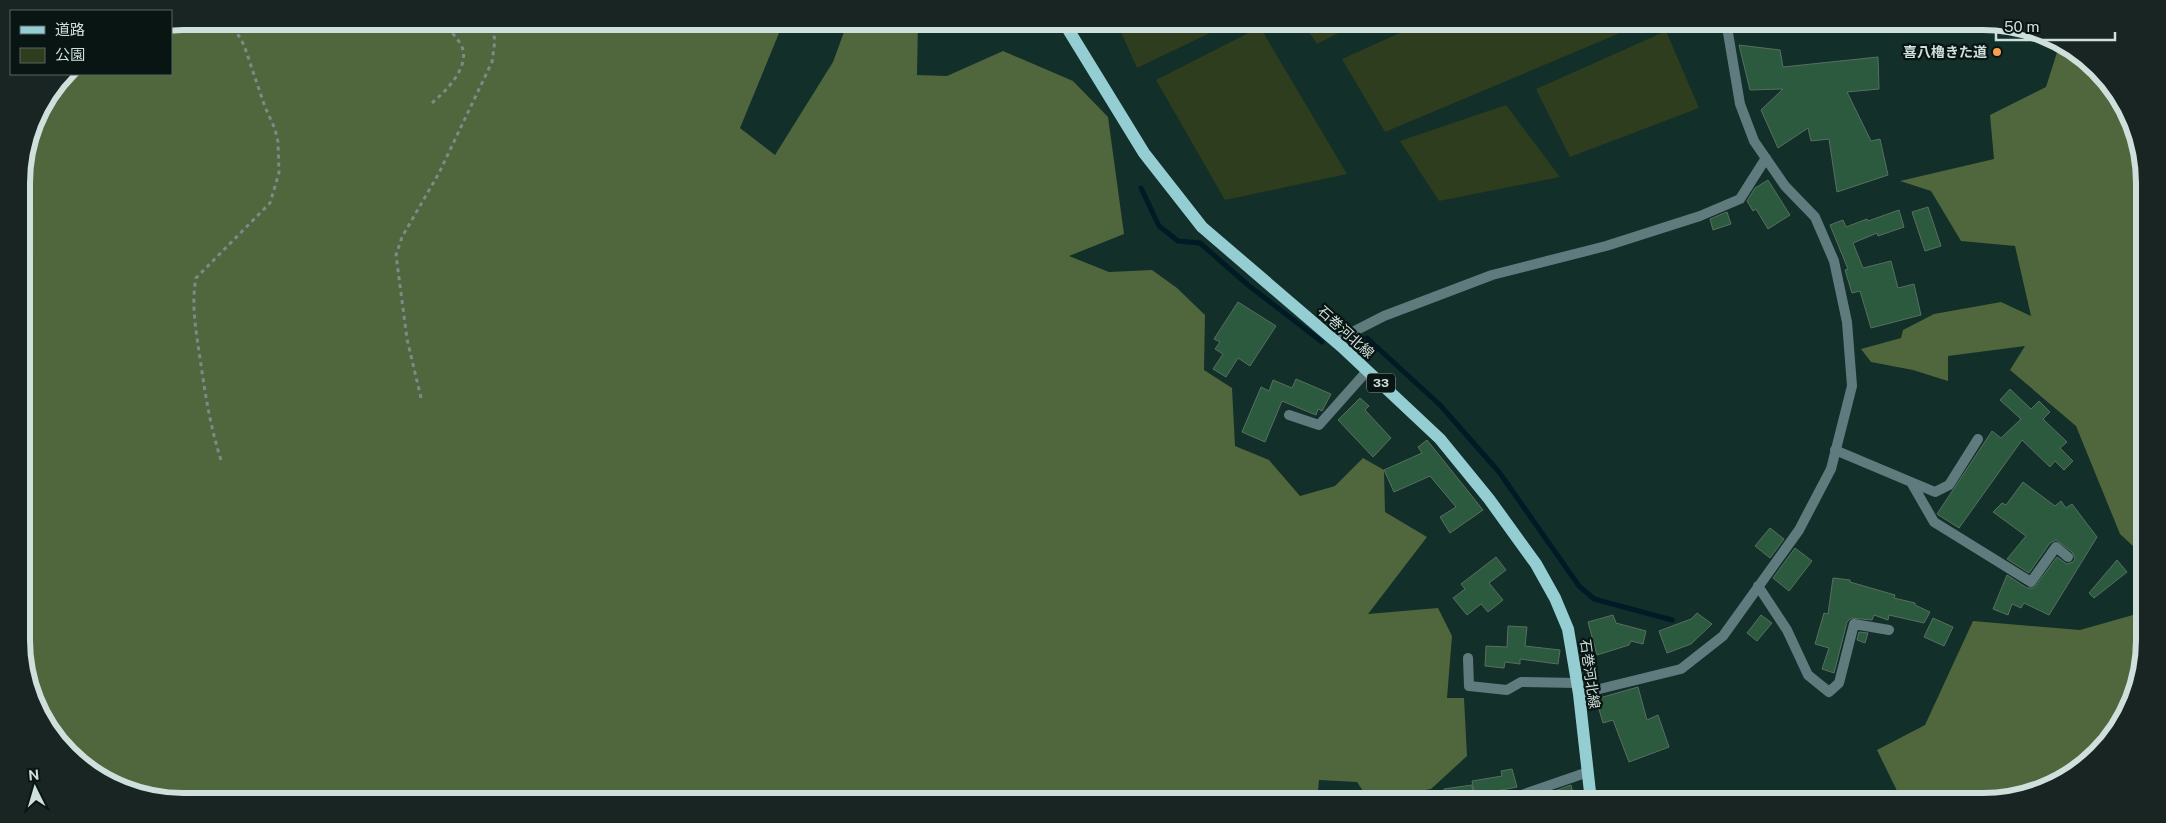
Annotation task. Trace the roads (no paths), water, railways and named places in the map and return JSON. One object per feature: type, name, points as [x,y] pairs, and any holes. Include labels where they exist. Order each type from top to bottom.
[{"type":"main road","name":"石巻河北線","points":[[1069,30],[1144,153],[1202,227],[1335,341],[1440,439],[1489,499],[1536,564],[1555,598],[1568,629],[1578,688],[1590,793]]},
{"type":"street","points":[[1468,658],[1469,686],[1507,690],[1521,682],[1578,688],[1681,669],[1723,636],[1799,530],[1830,469],[1852,386],[1847,322],[1834,261],[1815,217],[1785,186],[1754,141],[1740,104],[1728,30]]},
{"type":"street","points":[[1335,341],[1384,316],[1492,275],[1606,246],[1700,216],[1740,199],[1766,158]]},
{"type":"street","points":[[1289,415],[1319,425],[1367,371]]},
{"type":"street","points":[[1836,450],[1935,492],[1949,485],[1978,439]]},
{"type":"street","points":[[1911,482],[1934,522],[2030,582],[2056,547],[2068,557]]},
{"type":"street","points":[[1758,586],[1787,630],[1808,675],[1829,692],[1839,683],[1854,624],[1888,630]]},
{"type":"street","points":[[1527,793],[1588,772]]},
{"type":"waterway","points":[[1141,188],[1159,226],[1178,241],[1200,243],[1248,285],[1322,342]]},
{"type":"waterway","points":[[1367,338],[1440,405],[1499,472],[1579,586],[1594,599],[1672,620]]},
{"type":"place","name":"喜八櫓きた道","points":[[1997,52]]}]
